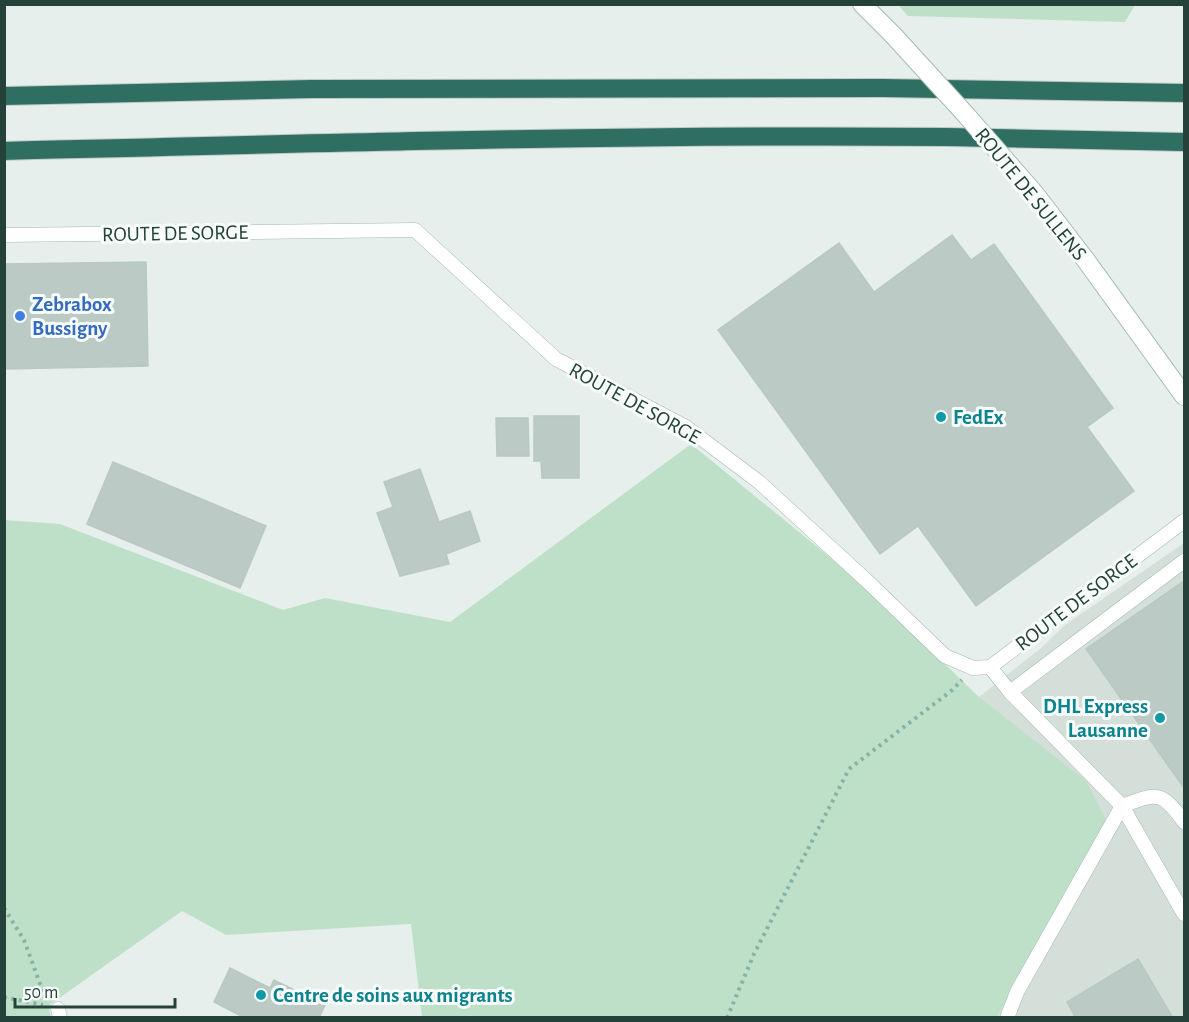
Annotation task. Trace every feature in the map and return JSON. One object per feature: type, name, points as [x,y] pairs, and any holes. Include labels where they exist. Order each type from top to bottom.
[{"type":"highway","points":[[4,96],[311,88],[883,88],[1185,93]]},
{"type":"highway","points":[[4,151],[700,137],[945,137],[1185,142]]},
{"type":"main road","name":"ROUTE DE SULLENS","points":[[862,4],[967,116],[1035,194],[1185,396]]},
{"type":"lane","name":"ROUTE DE SORGE","points":[[4,235],[416,230],[556,360],[696,434],[759,482],[945,656],[973,668],[990,667],[1185,521]]},
{"type":"lane","points":[[1010,692],[1185,561]]},
{"type":"lane","points":[[990,667],[1010,692],[1122,806],[1185,914]]},
{"type":"lane","points":[[1007,1017],[1017,992],[1122,806],[1148,796],[1161,797],[1171,804],[1185,822]]},
{"type":"path","points":[[727,1017],[754,954],[849,769],[951,691],[973,668]]},
{"type":"path","points":[[4,908],[24,940],[48,1006],[4,996]]},
{"type":"shaded area","points":[[1184,543],[1184,1017],[997,1017],[1055,915],[979,697],[1041,648],[1065,625]]},
{"type":"green space","points":[[898,5],[1135,5],[1125,22],[908,16]]},
{"type":"green space","points":[[691,444],[858,580],[979,697],[1086,781],[1107,821],[997,1017],[422,1017],[411,924],[226,935],[182,911],[48,1006],[51,1017],[5,1017],[4,520],[60,524],[283,610],[325,598],[450,622]]},
{"type":"building","name":"FedEx","points":[[952,235],[971,260],[994,244],[1113,408],[1087,427],[1134,491],[976,606],[918,526],[880,554],[718,330],[839,243],[874,292]]},
{"type":"building","points":[[146,262],[148,366],[4,369],[4,264]]},
{"type":"building","points":[[534,416],[579,416],[579,478],[542,478],[541,461],[534,461]]},
{"type":"building","points":[[496,418],[528,418],[529,456],[497,456]]},
{"type":"building","points":[[113,462],[266,526],[240,588],[87,524]]},
{"type":"building","points":[[420,469],[439,522],[470,511],[480,541],[446,554],[449,564],[400,576],[377,513],[393,507],[384,482]]},
{"type":"building","name":"DHL Express Lausanne","points":[[1184,581],[1184,788],[1086,649]]},
{"type":"building","points":[[1138,959],[1173,1018],[1076,1018],[1067,1002]]},
{"type":"building","name":"Centre de soins aux migrants","points":[[230,968],[270,988],[274,980],[325,1005],[319,1018],[245,1018],[214,1002]]},
{"type":"place","name":"Zebrabox Bussigny","points":[[20,316]]},
{"type":"place","name":"FedEx","points":[[941,417]]},
{"type":"place","name":"DHL Express Lausanne","points":[[1160,718]]},
{"type":"place","name":"Centre de soins aux migrants","points":[[261,995]]}]
